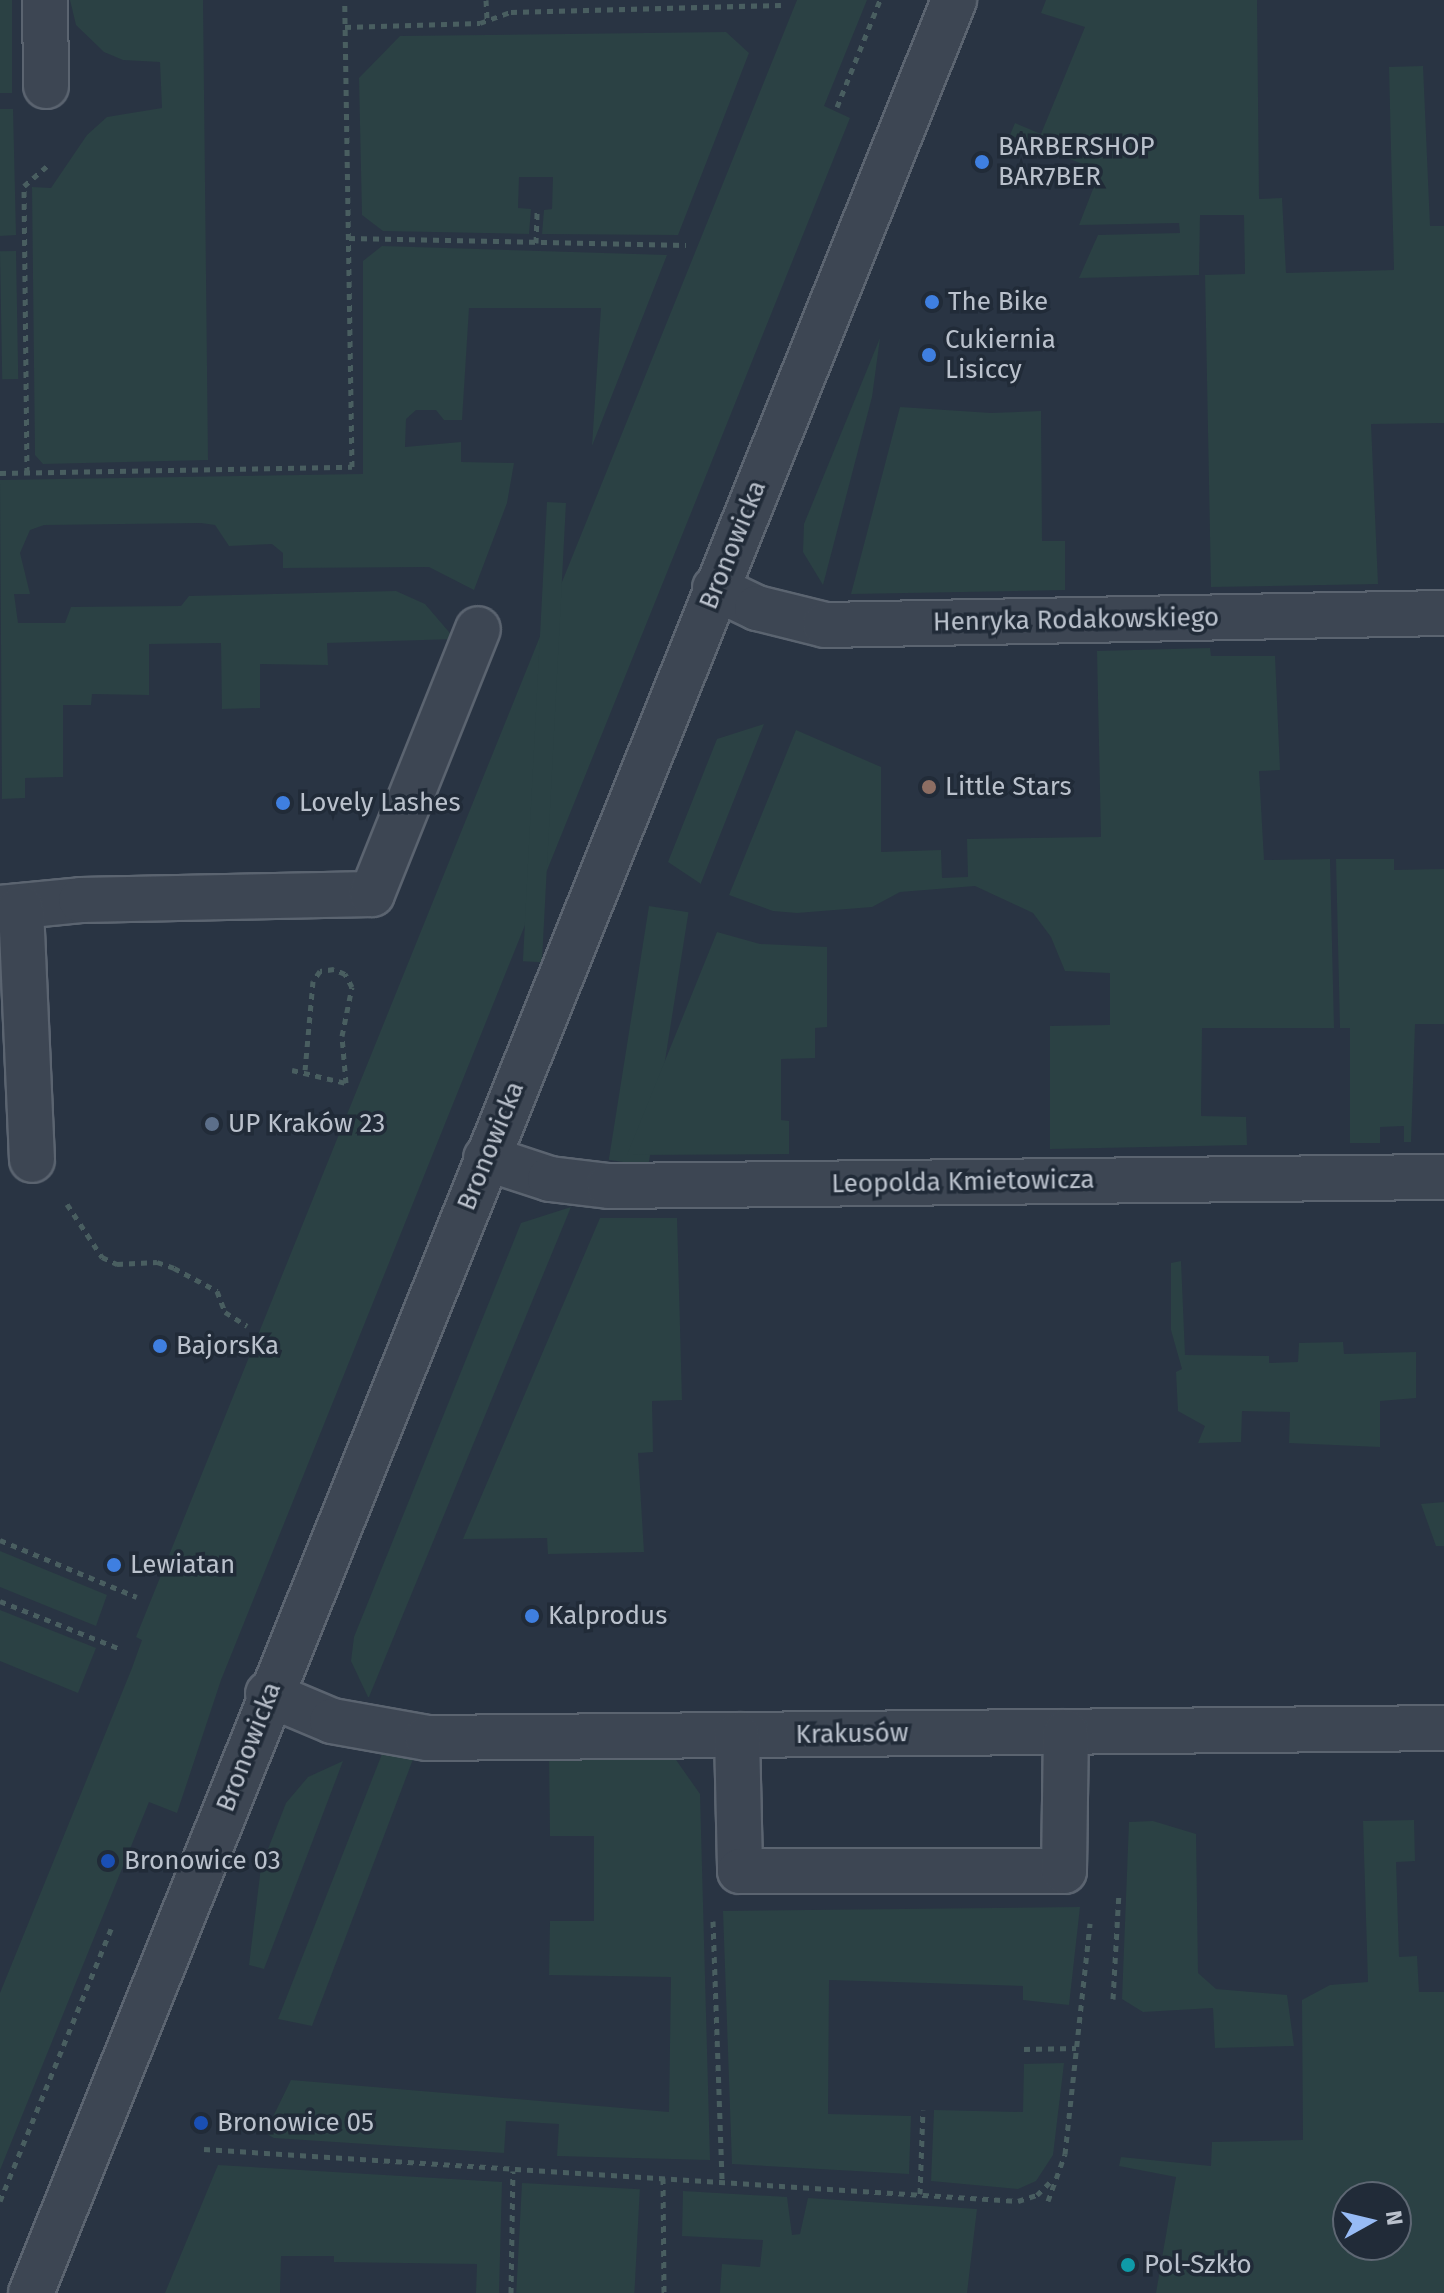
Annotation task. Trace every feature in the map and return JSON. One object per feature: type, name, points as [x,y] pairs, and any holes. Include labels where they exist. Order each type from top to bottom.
[{"type":"street","points":[[45,0],[46,86]]},
{"type":"street","name":"Bronowicka","points":[[31,2293],[268,1694],[954,0]]},
{"type":"street","name":"Henryka Rodakowskiego","points":[[715,588],[757,608],[825,625],[1444,613]]},
{"type":"street","points":[[32,1160],[11,908],[81,900],[372,894],[478,629]]},
{"type":"street","name":"Leopolda Kmietowicza","points":[[486,1158],[550,1179],[609,1186],[1444,1177]]},
{"type":"street","name":"Krakusów","points":[[268,1694],[332,1721],[400,1736],[1444,1728]]},
{"type":"street","points":[[737,1735],[740,1871],[1064,1871],[1066,1732]]},
{"type":"path","points":[[0,473],[352,467],[345,0]]},
{"type":"path","points":[[486,0],[487,21]]},
{"type":"path","points":[[837,107],[880,0]]},
{"type":"path","points":[[345,27],[487,21],[511,12],[781,5]]},
{"type":"path","points":[[27,473],[24,186],[47,166]]},
{"type":"path","points":[[536,243],[537,209]]},
{"type":"path","points":[[349,238],[686,245]]},
{"type":"path","points":[[292,1070],[305,1070],[346,1083],[342,1036],[352,987],[345,974],[334,969],[320,971],[313,981],[305,1070]]},
{"type":"path","points":[[32,1160],[102,1257],[117,1264],[157,1262],[174,1268],[217,1291],[225,1312],[247,1326]]},
{"type":"path","points":[[0,1540],[137,1597]]},
{"type":"path","points":[[0,1601],[118,1648]]},
{"type":"path","points":[[1048,2201],[1052,2180],[1065,2154],[1090,1914]]},
{"type":"path","points":[[713,1918],[722,2180]]},
{"type":"path","points":[[0,2201],[112,1926]]},
{"type":"path","points":[[1024,2049],[1076,2048]]},
{"type":"path","points":[[920,2194],[923,2110]]},
{"type":"path","points":[[204,2149],[1018,2201],[1037,2195],[1052,2180]]},
{"type":"path","points":[[511,2293],[513,2171]]},
{"type":"path","points":[[663,2178],[664,2293]]},
{"type":"green space","points":[[0,0],[12,0],[12,93],[0,93]]},
{"type":"green space","points":[[70,0],[203,0],[208,460],[43,464],[35,455],[32,187],[51,188],[87,135],[107,117],[162,108],[160,62],[123,60],[104,52],[76,25]]},
{"type":"green space","points":[[797,0],[867,0],[824,106],[850,118],[221,1680],[177,1813],[149,1802],[0,2170],[0,1993],[132,1668],[142,1640],[136,1637]]},
{"type":"green space","points":[[1046,0],[1257,0],[1259,199],[1282,198],[1286,273],[1394,270],[1389,67],[1423,66],[1430,226],[1444,226],[1444,423],[1371,424],[1378,584],[1211,587],[1205,275],[1245,274],[1244,215],[1200,215],[1199,275],[1079,278],[1098,235],[1180,233],[1179,223],[1079,225],[1100,171],[1010,135],[1015,123],[1041,134],[1085,27],[1041,13]]},
{"type":"green space","points":[[726,32],[749,53],[678,235],[542,234],[544,210],[552,209],[553,177],[519,177],[518,208],[531,209],[529,234],[383,231],[362,215],[359,78],[400,36]]},
{"type":"green space","points":[[0,109],[13,109],[16,235],[0,236]]},
{"type":"green space","points":[[382,246],[667,255],[592,446],[601,308],[469,308],[462,420],[444,420],[436,410],[416,410],[406,419],[405,447],[461,442],[461,462],[514,463],[507,503],[474,590],[429,567],[283,568],[283,553],[272,544],[229,546],[215,525],[201,523],[44,525],[30,530],[20,553],[30,594],[14,594],[18,623],[65,623],[71,607],[181,606],[189,596],[396,591],[425,604],[455,639],[327,643],[328,665],[260,664],[260,708],[222,709],[221,643],[149,644],[149,695],[92,694],[91,705],[63,705],[63,777],[25,778],[25,798],[2,799],[0,480],[363,474],[363,261]]},
{"type":"green space","points":[[0,251],[16,251],[18,379],[2,379]]},
{"type":"green space","points":[[880,338],[872,397],[823,585],[803,552],[804,524]]},
{"type":"green space","points":[[900,407],[991,413],[1041,411],[1042,541],[1065,541],[1065,590],[851,594]]},
{"type":"green space","points":[[547,502],[566,503],[542,962],[523,961]]},
{"type":"green space","points":[[1210,648],[1211,656],[1275,656],[1280,770],[1259,771],[1264,860],[1330,859],[1334,1028],[1202,1028],[1201,1116],[1246,1117],[1247,1145],[1050,1149],[1050,1026],[1110,1025],[1110,973],[1065,971],[1051,937],[1033,913],[975,886],[900,892],[872,907],[797,913],[773,911],[729,895],[796,730],[881,767],[881,852],[941,850],[942,878],[968,877],[967,839],[1101,837],[1097,651]]},
{"type":"green space","points":[[764,724],[701,884],[668,862],[717,739]]},
{"type":"green space","points":[[1336,859],[1394,859],[1394,870],[1444,869],[1444,1024],[1415,1024],[1411,1142],[1404,1142],[1404,1126],[1380,1127],[1380,1143],[1350,1143],[1350,1028],[1340,1028]]},
{"type":"green space","points":[[649,906],[689,912],[648,1166],[609,1160]]},
{"type":"green space","points":[[717,932],[760,944],[827,947],[827,1027],[815,1028],[815,1058],[781,1059],[781,1120],[789,1121],[789,1154],[627,1155]]},
{"type":"green space","points":[[571,1207],[368,1697],[351,1661],[354,1637],[521,1223]]},
{"type":"green space","points":[[600,1218],[677,1218],[682,1400],[652,1401],[653,1452],[638,1453],[644,1552],[548,1554],[547,1538],[463,1539]]},
{"type":"green space","points":[[1181,1261],[1185,1355],[1269,1356],[1269,1363],[1298,1362],[1299,1343],[1343,1342],[1344,1354],[1416,1352],[1416,1398],[1380,1401],[1380,1447],[1289,1443],[1290,1412],[1242,1411],[1241,1442],[1198,1443],[1205,1426],[1178,1411],[1176,1372],[1182,1369],[1171,1330],[1171,1263]]},
{"type":"green space","points":[[1444,1502],[1444,1546],[1436,1546],[1421,1504]]},
{"type":"green space","points":[[0,1551],[107,1595],[96,1626],[0,1587]]},
{"type":"green space","points":[[0,1610],[96,1648],[78,1693],[0,1661]]},
{"type":"green space","points":[[382,1754],[415,1754],[312,2026],[278,2019]]},
{"type":"green space","points":[[549,1756],[674,1757],[700,1794],[710,2160],[557,2156],[559,2124],[506,2121],[504,2153],[274,2138],[265,2133],[291,2080],[669,2112],[671,1977],[549,1975],[550,1921],[594,1921],[594,1836],[550,1836]]},
{"type":"green space","points":[[343,1761],[264,1969],[249,1965],[261,1867],[286,1803],[308,1777]]},
{"type":"green space","points":[[1414,1820],[1415,1861],[1396,1862],[1399,1957],[1417,1956],[1419,1992],[1444,1992],[1444,2293],[1156,2293],[1176,2177],[1119,2166],[1121,2157],[1211,2166],[1212,2142],[1303,2140],[1302,2000],[1330,1985],[1368,1982],[1363,1821]]},
{"type":"green space","points":[[1153,1821],[1196,1834],[1198,1973],[1216,1989],[1287,1995],[1294,2046],[1215,2048],[1213,2008],[1143,2012],[1122,1999],[1129,1822]]},
{"type":"green space","points":[[1080,1907],[1069,2005],[1023,2000],[1023,1986],[829,1980],[828,2114],[911,2116],[909,2174],[732,2164],[723,1911]]},
{"type":"green space","points":[[1064,2063],[1053,2155],[1036,2181],[1018,2189],[931,2181],[934,2110],[1023,2112],[1024,2064]]},
{"type":"green space","points":[[218,2165],[502,2182],[499,2293],[476,2293],[477,2264],[334,2262],[334,2256],[281,2256],[280,2293],[165,2293]]},
{"type":"green space","points":[[522,2183],[640,2189],[634,2293],[516,2293]]},
{"type":"green space","points":[[683,2191],[787,2197],[792,2235],[800,2234],[808,2198],[977,2209],[967,2293],[720,2293],[722,2264],[760,2267],[763,2240],[682,2236]]},
{"type":"place","name":"BARBERSHOP BAR7BER","points":[[982,162]]},
{"type":"place","name":"The Bike","points":[[932,302]]},
{"type":"place","name":"Cukiernia Lisiccy","points":[[929,355]]},
{"type":"place","name":"Little Stars","points":[[929,787]]},
{"type":"place","name":"Lovely Lashes","points":[[283,803]]},
{"type":"place","name":"UP Kraków 23","points":[[212,1124]]},
{"type":"place","name":"BajorsKa","points":[[160,1346]]},
{"type":"place","name":"Lewiatan","points":[[114,1565]]},
{"type":"place","name":"Kalprodus","points":[[532,1616]]},
{"type":"place","name":"Bronowice 03","points":[[108,1861]]},
{"type":"place","name":"Bronowice 05","points":[[201,2123]]},
{"type":"place","name":"Pol-Szkło","points":[[1128,2265]]}]
